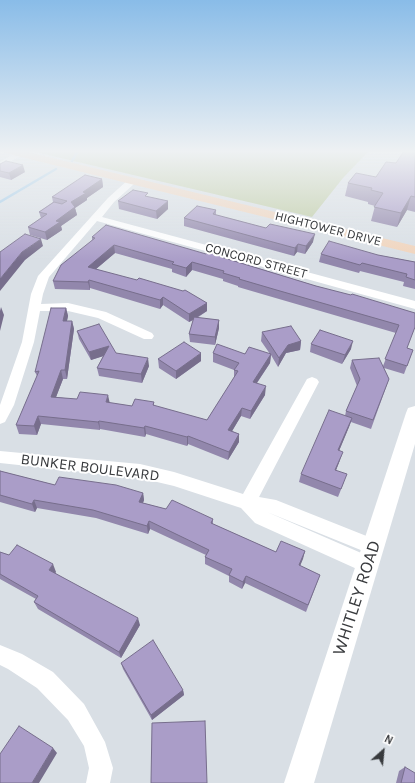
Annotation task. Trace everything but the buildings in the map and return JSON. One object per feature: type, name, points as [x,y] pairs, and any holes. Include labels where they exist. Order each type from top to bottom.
[{"type":"main road","name":"HIGHTOWER DRIVE","points":[[159,188],[415,250]]},
{"type":"street","points":[[0,418],[7,405],[28,342],[37,294],[44,276],[111,200],[125,188]]},
{"type":"street","name":"CONCORD STREET","points":[[96,218],[415,304]]},
{"type":"street","points":[[34,308],[68,307],[102,315],[148,336]]},
{"type":"street","points":[[247,503],[312,382]]},
{"type":"street","name":"WHITLEY ROAD","points":[[299,783],[415,413]]},
{"type":"street","name":"BUNKER BOULEVARD","points":[[0,457],[140,471],[174,479],[247,503],[262,518],[371,556]]},
{"type":"street","points":[[0,655],[15,661],[45,680],[76,712],[94,742],[101,768],[98,783]]},
{"type":"green space","points":[[187,188],[335,188],[312,217]]},
{"type":"waterway","points":[[0,202],[25,188]]}]
